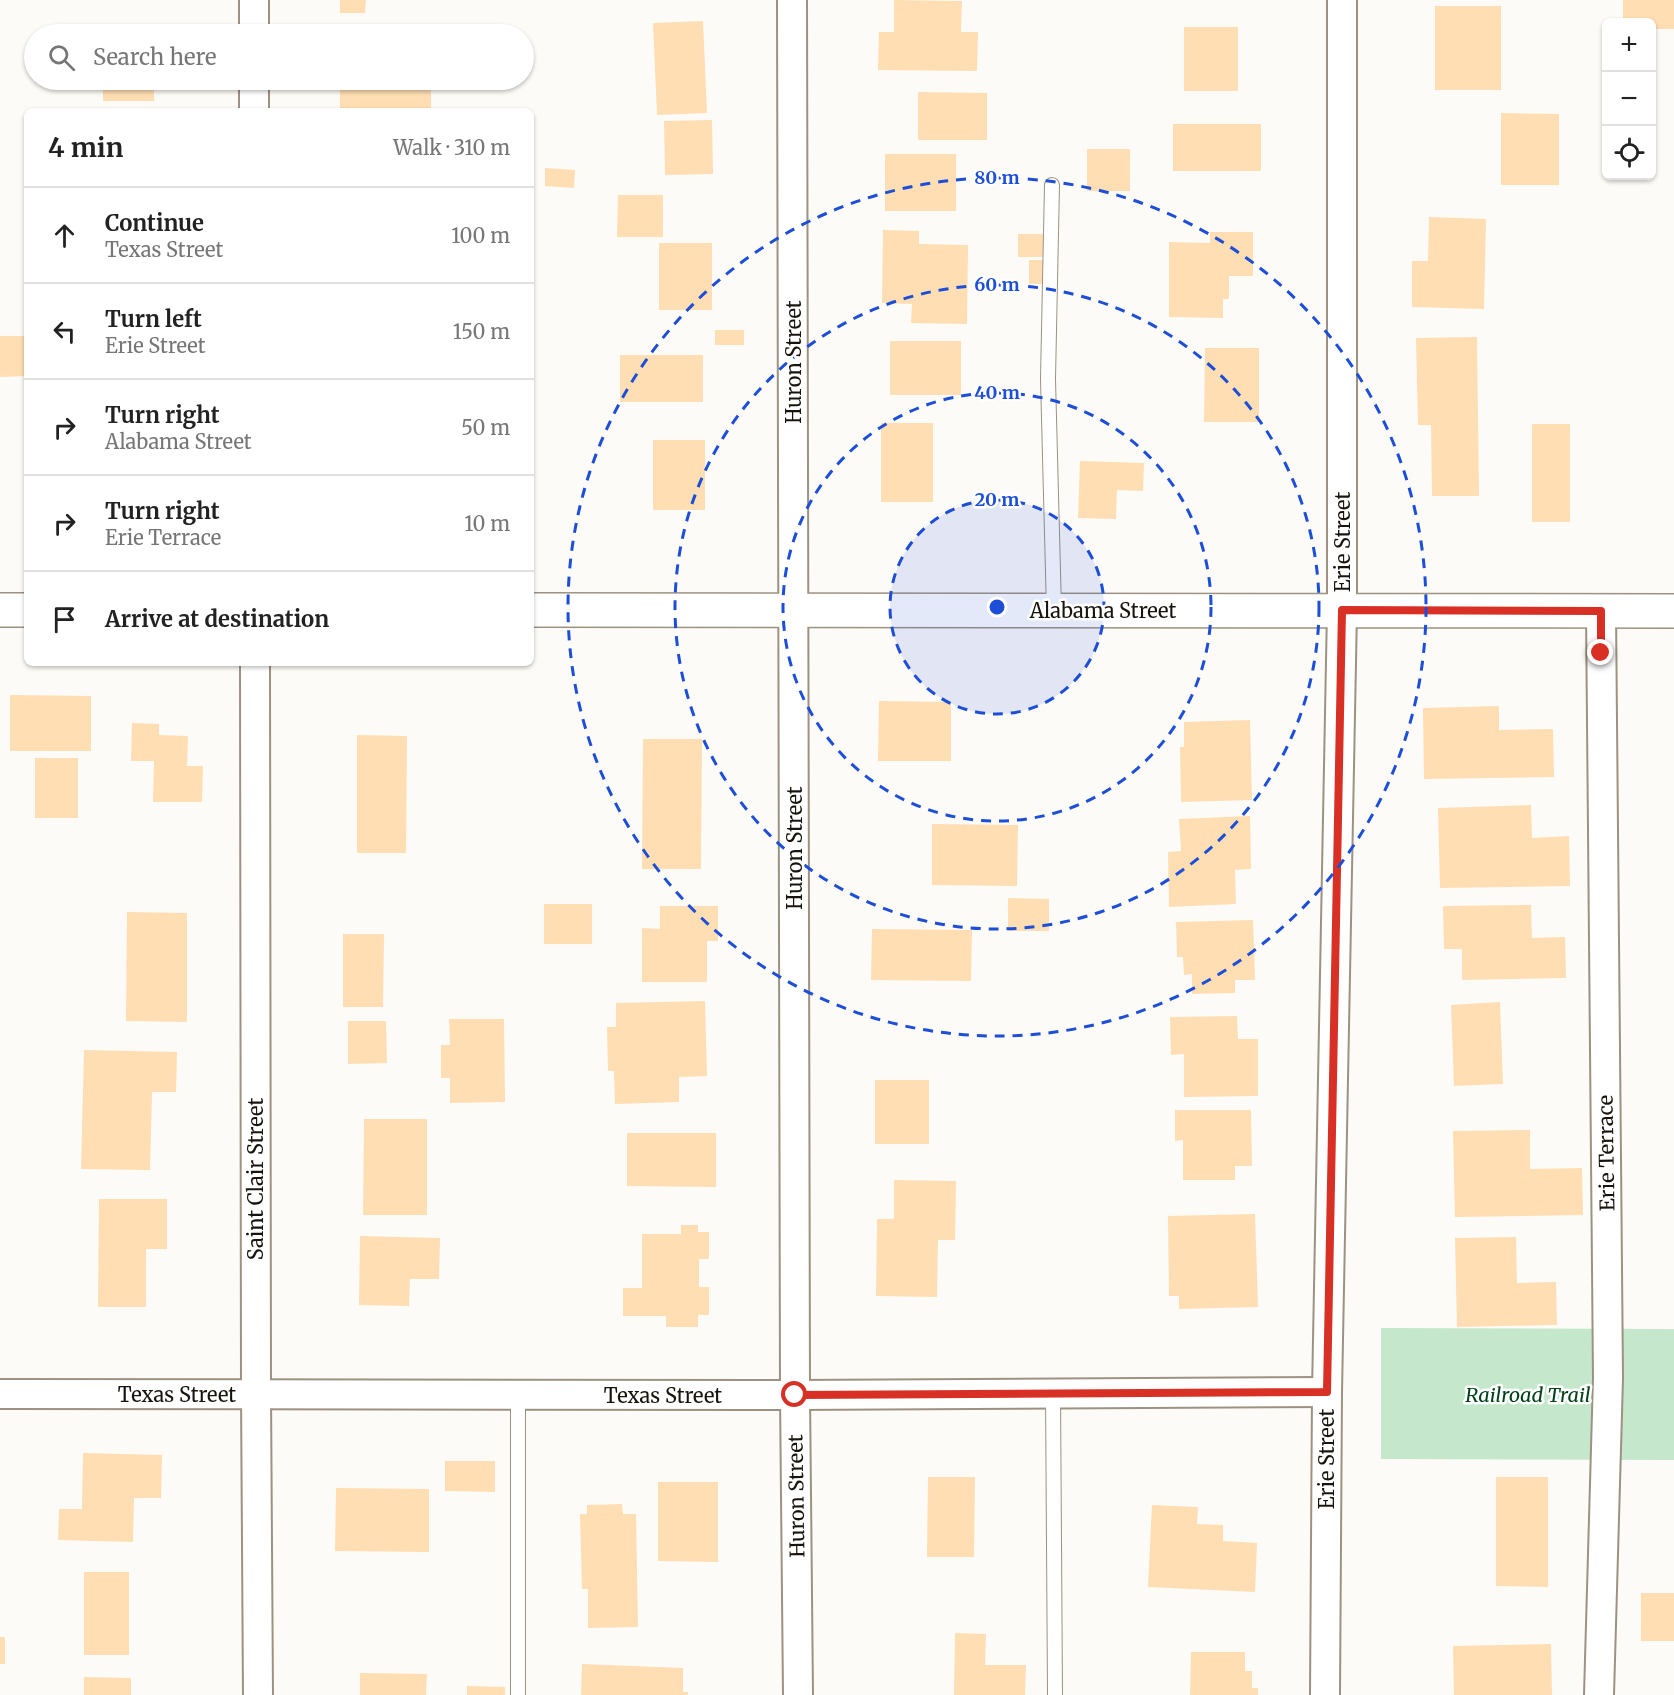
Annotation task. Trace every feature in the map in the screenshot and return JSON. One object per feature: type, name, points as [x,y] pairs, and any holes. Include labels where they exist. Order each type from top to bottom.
[{"type":"main road","points":[[0,610],[24,610]]},
{"type":"main road","name":"Alabama Street","points":[[534,610],[1674,611]]},
{"type":"street","points":[[254,0],[254,24]]},
{"type":"street","name":"Huron Street","points":[[792,0],[795,1395],[798,1695]]},
{"type":"street","name":"Erie Street","points":[[1325,1695],[1327,1392],[1342,610],[1342,0]]},
{"type":"street","points":[[254,90],[254,108]]},
{"type":"street","name":"Erie Terrace","points":[[1599,1695],[1608,1378],[1601,611]]},
{"type":"street","name":"Saint Clair Street","points":[[255,666],[258,1695]]},
{"type":"street","name":"Texas Street","points":[[0,1394],[795,1395],[1327,1392]]},
{"type":"lane","points":[[1052,185],[1048,379],[1054,610]]},
{"type":"lane","points":[[1053,1392],[1055,1695]]},
{"type":"lane","points":[[518,1395],[518,1695]]},
{"type":"green space","name":"Railroad Trail","points":[[1381,1328],[1674,1329],[1674,1460],[1381,1459]]},
{"type":"building","points":[[340,0],[366,0],[365,13],[340,13]]},
{"type":"building","points":[[894,0],[962,1],[961,32],[978,32],[977,71],[878,70],[879,32],[894,32]]},
{"type":"building","points":[[1623,0],[1674,0],[1674,29],[1656,29],[1656,18],[1623,18]]},
{"type":"building","points":[[1435,6],[1501,6],[1501,90],[1435,90]]},
{"type":"building","points":[[703,21],[707,113],[657,115],[653,23]]},
{"type":"building","points":[[1184,27],[1238,27],[1238,91],[1184,91]]},
{"type":"building","points":[[103,90],[154,90],[154,101],[103,101]]},
{"type":"building","points":[[340,90],[431,90],[431,108],[340,108]]},
{"type":"building","points":[[918,92],[987,93],[987,140],[918,140]]},
{"type":"building","points":[[1501,113],[1559,114],[1559,185],[1501,185]]},
{"type":"building","points":[[712,120],[713,174],[665,175],[664,121]]},
{"type":"building","points":[[1173,124],[1261,124],[1261,171],[1173,171]]},
{"type":"building","points":[[1087,149],[1130,149],[1130,191],[1087,191]]},
{"type":"building","points":[[885,154],[956,154],[956,211],[885,211]]},
{"type":"building","points":[[545,168],[575,170],[574,188],[545,186]]},
{"type":"building","points":[[618,195],[663,195],[663,237],[617,237]]},
{"type":"building","points":[[1429,217],[1486,219],[1484,309],[1412,307],[1412,261],[1428,261]]},
{"type":"building","points":[[883,230],[919,231],[919,244],[968,245],[967,324],[911,323],[912,304],[882,303]]},
{"type":"building","points":[[1210,232],[1253,232],[1253,276],[1229,276],[1229,299],[1223,299],[1223,318],[1169,317],[1169,242],[1210,243]]},
{"type":"building","points":[[1018,234],[1044,234],[1044,257],[1018,257]]},
{"type":"building","points":[[659,243],[712,243],[712,310],[659,310]]},
{"type":"building","points":[[1029,260],[1049,260],[1049,284],[1029,284]]},
{"type":"building","points":[[715,330],[744,330],[744,345],[715,345]]},
{"type":"building","points":[[0,336],[24,336],[24,376],[0,377]]},
{"type":"building","points":[[1477,337],[1479,496],[1432,496],[1431,425],[1418,425],[1416,338]]},
{"type":"building","points":[[890,341],[961,341],[961,395],[890,395]]},
{"type":"building","points":[[1205,348],[1259,348],[1259,422],[1204,422]]},
{"type":"building","points":[[620,355],[703,355],[703,402],[620,402]]},
{"type":"building","points":[[881,423],[933,423],[933,502],[881,502]]},
{"type":"building","points":[[1532,424],[1570,424],[1570,522],[1532,522]]},
{"type":"building","points":[[653,440],[705,440],[705,510],[653,510]]},
{"type":"building","points":[[1080,461],[1144,463],[1143,491],[1117,490],[1116,519],[1078,518]]},
{"type":"building","points":[[10,695],[91,696],[91,751],[10,751]]},
{"type":"building","points":[[879,701],[951,702],[951,761],[878,761]]},
{"type":"building","points":[[1499,706],[1499,730],[1553,729],[1554,777],[1424,779],[1423,708]]},
{"type":"building","points":[[1250,720],[1252,800],[1181,802],[1180,747],[1184,747],[1184,722]]},
{"type":"building","points":[[132,723],[159,724],[159,735],[188,736],[187,766],[203,766],[202,802],[153,802],[154,761],[131,761]]},
{"type":"building","points":[[357,735],[407,736],[406,853],[357,853]]},
{"type":"building","points":[[643,739],[702,739],[701,869],[642,869]]},
{"type":"building","points":[[35,758],[78,758],[78,818],[35,818]]},
{"type":"building","points":[[1531,805],[1532,838],[1569,836],[1570,886],[1440,888],[1438,808]]},
{"type":"building","points":[[1250,816],[1251,869],[1235,870],[1236,904],[1169,907],[1168,852],[1181,851],[1179,819]]},
{"type":"building","points":[[932,824],[1018,825],[1017,886],[932,885]]},
{"type":"building","points":[[1008,898],[1049,899],[1049,931],[1008,931]]},
{"type":"building","points":[[544,904],[592,904],[592,944],[544,944]]},
{"type":"building","points":[[1531,905],[1532,938],[1565,937],[1566,978],[1462,980],[1462,949],[1444,949],[1443,906]]},
{"type":"building","points":[[660,906],[718,906],[718,941],[707,941],[707,982],[642,982],[642,928],[660,929]]},
{"type":"building","points":[[127,912],[187,913],[187,1022],[126,1021]]},
{"type":"building","points":[[1253,920],[1255,980],[1235,980],[1235,993],[1192,994],[1192,974],[1184,975],[1183,957],[1177,957],[1176,922]]},
{"type":"building","points":[[872,929],[972,930],[971,981],[871,980]]},
{"type":"building","points":[[343,934],[384,934],[383,1007],[343,1007]]},
{"type":"building","points":[[705,1001],[707,1076],[679,1077],[679,1102],[615,1104],[614,1071],[608,1071],[607,1027],[616,1027],[616,1003]]},
{"type":"building","points":[[1500,1002],[1503,1084],[1454,1086],[1451,1005]]},
{"type":"building","points":[[1237,1016],[1238,1039],[1258,1039],[1258,1096],[1184,1097],[1184,1054],[1171,1055],[1170,1017]]},
{"type":"building","points":[[449,1019],[504,1019],[505,1102],[450,1103],[450,1078],[441,1078],[441,1045],[450,1045]]},
{"type":"building","points":[[348,1021],[386,1021],[387,1063],[348,1064]]},
{"type":"building","points":[[84,1050],[177,1052],[176,1092],[152,1092],[150,1170],[81,1169]]},
{"type":"building","points":[[875,1080],[929,1080],[929,1144],[875,1144]]},
{"type":"building","points":[[1175,1110],[1251,1110],[1252,1166],[1235,1166],[1235,1180],[1183,1180],[1183,1140],[1175,1141]]},
{"type":"building","points":[[364,1119],[427,1119],[427,1215],[363,1215]]},
{"type":"building","points":[[1530,1130],[1530,1169],[1582,1168],[1583,1215],[1455,1217],[1453,1131]]},
{"type":"building","points":[[627,1133],[716,1133],[716,1187],[627,1186]]},
{"type":"building","points":[[894,1180],[956,1181],[955,1240],[938,1240],[937,1297],[876,1296],[877,1219],[894,1219]]},
{"type":"building","points":[[99,1199],[167,1199],[167,1249],[146,1249],[146,1307],[98,1307]]},
{"type":"building","points":[[1255,1214],[1258,1307],[1179,1309],[1179,1296],[1169,1296],[1168,1216]]},
{"type":"building","points":[[681,1225],[698,1225],[698,1232],[709,1232],[709,1259],[699,1259],[699,1287],[709,1287],[709,1315],[698,1315],[698,1327],[666,1327],[666,1316],[623,1316],[623,1288],[642,1288],[642,1234],[681,1234]]},
{"type":"building","points":[[360,1236],[440,1238],[439,1279],[410,1279],[409,1306],[359,1305]]},
{"type":"building","points":[[1516,1237],[1517,1283],[1556,1282],[1557,1325],[1457,1327],[1455,1238]]},
{"type":"building","points":[[83,1453],[162,1455],[161,1498],[134,1498],[133,1542],[58,1540],[59,1509],[82,1509]]},
{"type":"building","points":[[445,1461],[495,1461],[495,1492],[445,1491]]},
{"type":"building","points":[[928,1477],[975,1477],[974,1557],[927,1557]]},
{"type":"building","points":[[1496,1477],[1548,1477],[1548,1587],[1496,1586]]},
{"type":"building","points":[[658,1482],[718,1482],[718,1562],[658,1561]]},
{"type":"building","points":[[336,1488],[429,1489],[429,1552],[335,1551]]},
{"type":"building","points":[[622,1504],[623,1514],[636,1514],[638,1627],[588,1628],[588,1589],[582,1589],[580,1514],[587,1514],[587,1505]]},
{"type":"building","points":[[1152,1505],[1198,1507],[1197,1524],[1223,1525],[1223,1541],[1257,1543],[1255,1592],[1148,1587]]},
{"type":"building","points":[[84,1572],[129,1572],[129,1655],[84,1655]]},
{"type":"building","points":[[1641,1593],[1674,1593],[1674,1641],[1641,1641]]},
{"type":"building","points":[[955,1633],[986,1634],[985,1665],[1026,1665],[1025,1695],[954,1695]]},
{"type":"building","points":[[0,1637],[5,1637],[5,1664],[0,1664]]},
{"type":"building","points":[[1551,1644],[1552,1695],[1454,1695],[1453,1646]]},
{"type":"building","points":[[1191,1652],[1245,1652],[1245,1671],[1252,1671],[1252,1688],[1258,1688],[1258,1695],[1190,1695]]},
{"type":"building","points":[[582,1664],[683,1668],[683,1692],[688,1692],[688,1695],[581,1695]]},
{"type":"building","points":[[360,1673],[427,1674],[426,1695],[360,1695]]},
{"type":"building","points":[[84,1677],[131,1678],[131,1695],[84,1695]]},
{"type":"building","points":[[467,1686],[505,1687],[505,1695],[467,1695]]},
{"type":"route","points":[[795,1395],[1327,1392],[1342,610],[1601,611],[1601,653]]}]
